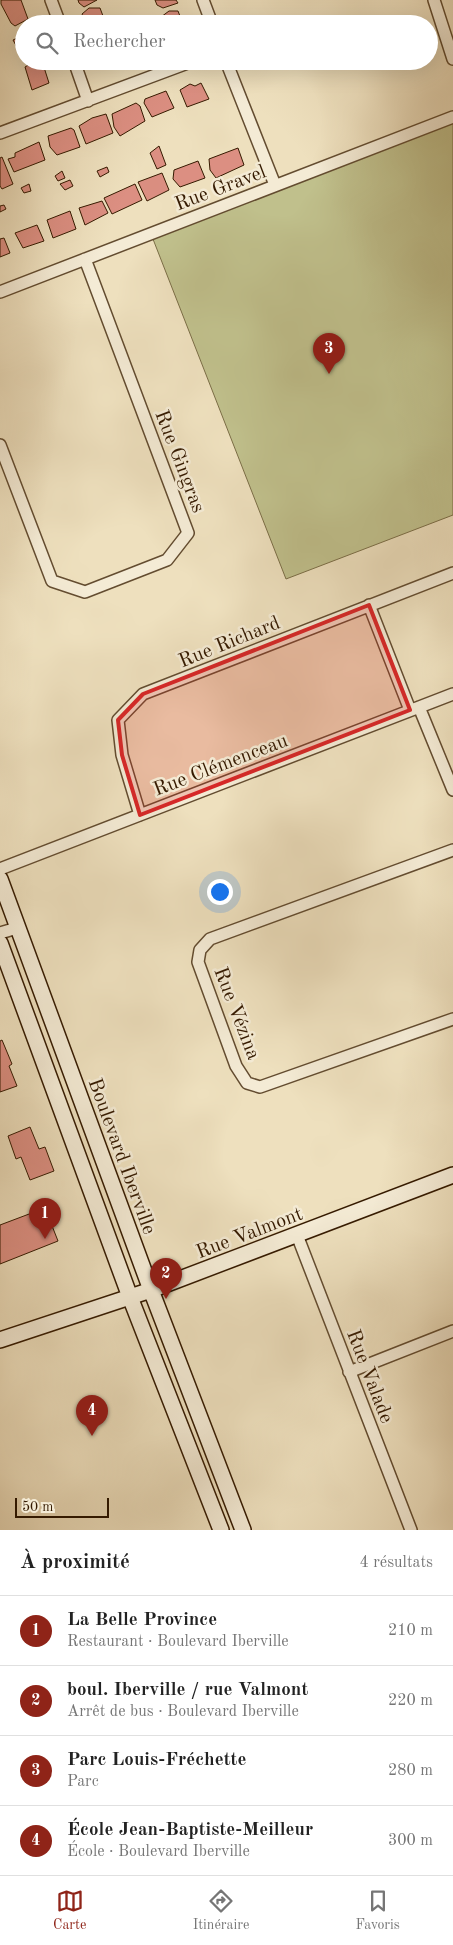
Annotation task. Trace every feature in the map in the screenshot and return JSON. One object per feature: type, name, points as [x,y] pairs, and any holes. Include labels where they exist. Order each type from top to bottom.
[{"type":"street","points":[[51,0],[57,15]]},
{"type":"street","points":[[203,0],[209,15]]},
{"type":"street","points":[[434,0],[453,60]]},
{"type":"street","points":[[77,70],[88,101]]},
{"type":"street","points":[[0,133],[169,70]]},
{"type":"street","points":[[230,70],[275,186]]},
{"type":"street","name":"Rue Gravel","points":[[0,292],[453,117]]},
{"type":"street","name":"Rue Gingras","points":[[0,445],[52,581],[85,592],[167,560],[188,533],[85,259]]},
{"type":"street","name":"Rue Richard","points":[[140,815],[122,755],[118,720],[143,694],[453,572]]},
{"type":"street","points":[[369,605],[453,790]]},
{"type":"street","name":"Rue Clémenceau","points":[[0,869],[453,694]]},
{"type":"street","name":"Rue Vézina","points":[[453,850],[210,939],[200,950],[198,962],[236,1066],[247,1083],[260,1087],[453,1019]]},
{"type":"street","name":"Boulevard Iberville","points":[[0,879],[151,1290],[243,1530]]},
{"type":"street","points":[[0,933],[17,928]]},
{"type":"street","name":"Boulevard Iberville","points":[[0,943],[130,1297],[221,1530]]},
{"type":"street","name":"Rue Valmont","points":[[0,1340],[151,1290],[453,1175]]},
{"type":"street","name":"Rue Valade","points":[[297,1235],[411,1530]]},
{"type":"street","points":[[350,1372],[453,1331]]},
{"type":"highlighted area","points":[[369,605],[410,710],[140,815],[122,755],[118,720],[143,694]]},
{"type":"green space","points":[[453,117],[453,515],[286,579],[151,234]]},
{"type":"building","points":[[1,0],[21,0],[27,15],[15,15],[15,26],[11,23],[1,4]]},
{"type":"building","points":[[78,0],[97,0],[84,7]]},
{"type":"building","points":[[155,0],[176,0],[178,3],[163,8],[157,5]]},
{"type":"building","points":[[89,8],[100,8],[103,15],[82,15]]},
{"type":"building","points":[[169,11],[178,11],[180,15],[164,15]]},
{"type":"building","points":[[26,70],[45,70],[49,83],[32,90]]},
{"type":"building","points":[[201,83],[209,99],[187,107],[180,90],[190,84],[195,86]]},
{"type":"building","points":[[166,91],[174,108],[152,117],[144,103],[145,99]]},
{"type":"building","points":[[136,103],[140,106],[145,121],[120,136],[114,127],[112,114]]},
{"type":"building","points":[[106,114],[113,133],[86,144],[79,126],[92,118]]},
{"type":"building","points":[[71,128],[74,130],[80,147],[57,155],[50,147],[48,136]]},
{"type":"building","points":[[39,142],[45,160],[14,172],[8,159],[15,157],[15,153]]},
{"type":"building","points":[[159,146],[166,165],[157,169],[150,153]]},
{"type":"building","points":[[238,148],[244,165],[216,178],[210,170],[209,159]]},
{"type":"building","points":[[2,157],[13,184],[2,189],[0,186],[0,158]]},
{"type":"building","points":[[198,161],[205,178],[180,187],[173,179],[174,170]]},
{"type":"building","points":[[107,167],[109,172],[100,177],[97,171]]},
{"type":"building","points":[[62,171],[65,178],[58,181],[55,176]]},
{"type":"building","points":[[162,173],[169,190],[147,201],[138,182]]},
{"type":"building","points":[[70,180],[73,186],[65,190],[60,184]]},
{"type":"building","points":[[29,184],[31,191],[24,193],[21,188]]},
{"type":"building","points":[[135,184],[142,200],[112,214],[104,198]]},
{"type":"building","points":[[102,201],[108,213],[85,225],[79,208]]},
{"type":"building","points":[[4,205],[6,209],[0,212],[0,206]]},
{"type":"building","points":[[70,211],[76,229],[53,238],[47,220]]},
{"type":"building","points":[[37,225],[44,241],[23,248],[15,233]]},
{"type":"building","points":[[4,238],[10,253],[0,257],[0,239]]},
{"type":"building","points":[[2,1040],[12,1064],[9,1066],[17,1086],[0,1092],[0,1041]]},
{"type":"building","points":[[30,1127],[39,1149],[45,1147],[54,1171],[30,1180],[21,1157],[16,1159],[8,1136]]},
{"type":"building","points":[[45,1208],[58,1241],[0,1264],[0,1225]]},
{"type":"place","name":"Parc Louis-Fréchette","points":[[329,374]]},
{"type":"place","name":"La Belle Province","points":[[45,1239]]},
{"type":"place","name":"boul. Iberville / rue Valmont","points":[[166,1299]]},
{"type":"place","name":"École Jean-Baptiste-Meilleur","points":[[92,1436]]}]
